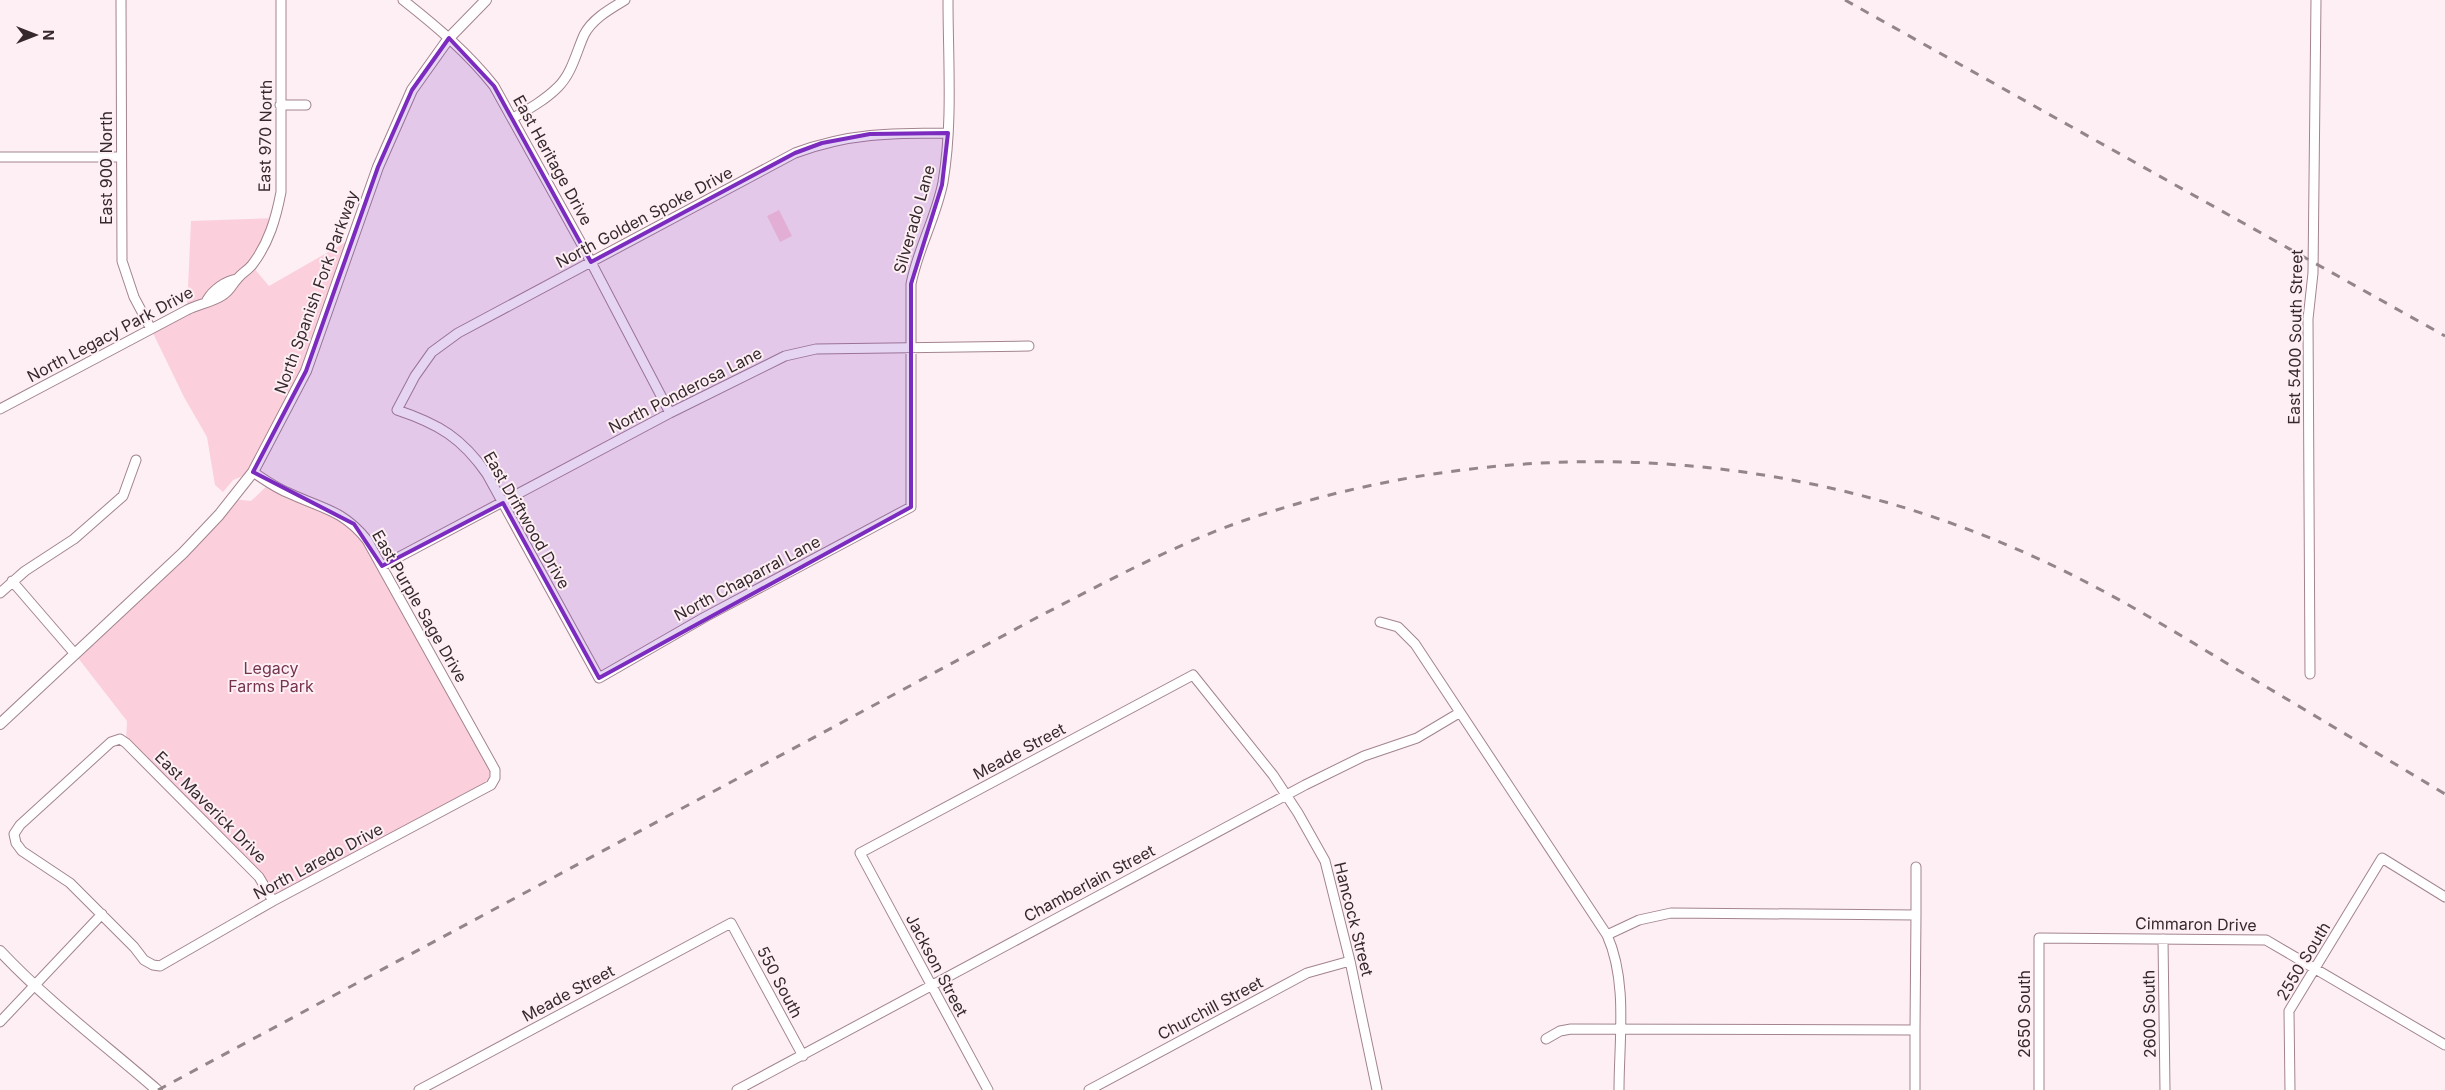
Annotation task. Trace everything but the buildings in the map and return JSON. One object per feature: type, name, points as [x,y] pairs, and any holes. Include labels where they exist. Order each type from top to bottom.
[{"type":"street","name":"East 900 North","points":[[121,0],[122,261],[134,296],[151,329]]},
{"type":"street","name":"East 970 North","points":[[252,266],[265,245],[276,216],[279,200],[282,172],[280,105],[281,0]]},
{"type":"street","name":"East Heritage Drive","points":[[403,0],[449,38],[484,73],[513,118],[670,413]]},
{"type":"street","name":"North Spanish Fork Parkway","points":[[0,724],[183,553],[219,515],[253,472],[306,371],[378,166],[412,90],[449,38],[486,0]]},
{"type":"street","points":[[513,118],[540,102],[559,86],[574,62],[585,34],[602,14],[625,0]]},
{"type":"street","name":"Silverado Lane","points":[[911,507],[911,284],[915,264],[932,220],[942,185],[948,133],[948,0]]},
{"type":"street","name":"East 5400 South Street","points":[[2310,674],[2308,319],[2313,273],[2316,0]]},
{"type":"street","points":[[280,105],[306,105]]},
{"type":"street","name":"North Golden Spoke Drive","points":[[398,410],[415,376],[432,352],[458,333],[795,153],[822,143],[870,134],[948,133]]},
{"type":"street","points":[[0,157],[121,157]]},
{"type":"street","name":"North Legacy Park Drive","points":[[0,409],[207,300],[212,293],[229,280],[237,279],[252,266]]},
{"type":"street","name":"North Ponderosa Lane","points":[[382,566],[670,413],[786,356],[816,349],[1029,346]]},
{"type":"street","name":"East Driftwood Drive","points":[[398,410],[425,420],[460,442],[487,474],[599,678]]},
{"type":"street","points":[[0,593],[12,581],[74,539],[123,496],[136,460]]},
{"type":"street","name":"East Purple Sage Drive","points":[[253,472],[290,494],[340,514],[354,524],[367,540],[495,770],[495,778]]},
{"type":"street","name":"North Chaparral Lane","points":[[599,678],[706,617],[911,507]]},
{"type":"street","points":[[12,581],[75,654]]},
{"type":"street","points":[[1380,622],[1398,627],[1410,637],[1607,935],[1615,955],[1619,976],[1619,1090]]},
{"type":"street","name":"Hancock Street","points":[[1193,674],[1286,795],[1324,861],[1350,961],[1377,1090]]},
{"type":"street","name":"Meade Street","points":[[860,853],[1193,674]]},
{"type":"street","name":"Chamberlain Street","points":[[737,1090],[1286,795],[1364,756],[1424,734],[1460,713]]},
{"type":"street","name":"East Maverick Drive","points":[[102,914],[70,883],[22,851],[16,843],[14,834],[20,825],[104,748],[111,742],[120,739],[254,871],[274,902]]},
{"type":"street","name":"North Laredo Drive","points":[[102,914],[144,960],[153,965],[160,966],[491,785],[495,778]]},
{"type":"street","name":"Jackson Street","points":[[860,853],[988,1090]]},
{"type":"street","name":"2550 South","points":[[2290,1090],[2289,1011],[2382,858],[2445,897]]},
{"type":"street","points":[[1915,1090],[1916,867]]},
{"type":"street","points":[[1607,935],[1639,920],[1671,913],[1916,915]]},
{"type":"street","points":[[0,1022],[102,914]]},
{"type":"street","name":"Meade Street","points":[[419,1090],[731,923]]},
{"type":"street","name":"550 South","points":[[731,923],[803,1056]]},
{"type":"street","name":"Cimmaron Drive","points":[[2039,938],[2266,940],[2445,1044]]},
{"type":"street","name":"2650 South","points":[[2039,938],[2039,1090]]},
{"type":"street","name":"2600 South","points":[[2163,939],[2165,1090]]},
{"type":"street","points":[[0,950],[34,987],[157,1090]]},
{"type":"street","name":"Churchill Street","points":[[1089,1090],[1307,973],[1350,961]]},
{"type":"street","points":[[1546,1038],[1560,1031],[1571,1029],[1915,1030]]},
{"type":"highlighted area","points":[[449,38],[494,86],[591,262],[795,153],[822,143],[870,134],[948,133],[942,185],[911,284],[911,507],[599,678],[503,503],[382,566],[354,524],[253,472],[306,371],[378,167],[412,90]]},
{"type":"green space","points":[[779,210],[792,236],[780,242],[767,216]]},
{"type":"green space","points":[[278,218],[252,266],[269,286],[351,239],[319,333],[253,472],[233,480],[223,492],[215,485],[207,437],[184,397],[151,329],[187,310],[191,221]]},
{"type":"green space","name":"Legacy Farms Park","points":[[270,483],[354,524],[495,778],[273,901],[259,877],[126,743],[127,721],[75,654],[233,499],[251,501]]},
{"type":"railway","points":[[1845,0],[2445,336]]},
{"type":"railway","points":[[158,1090],[1038,617],[1136,567],[1237,523],[1335,494],[1435,474],[1536,463],[1637,463],[1738,471],[1837,490],[1935,517],[2030,555],[2109,594],[2186,638],[2445,794]]}]
